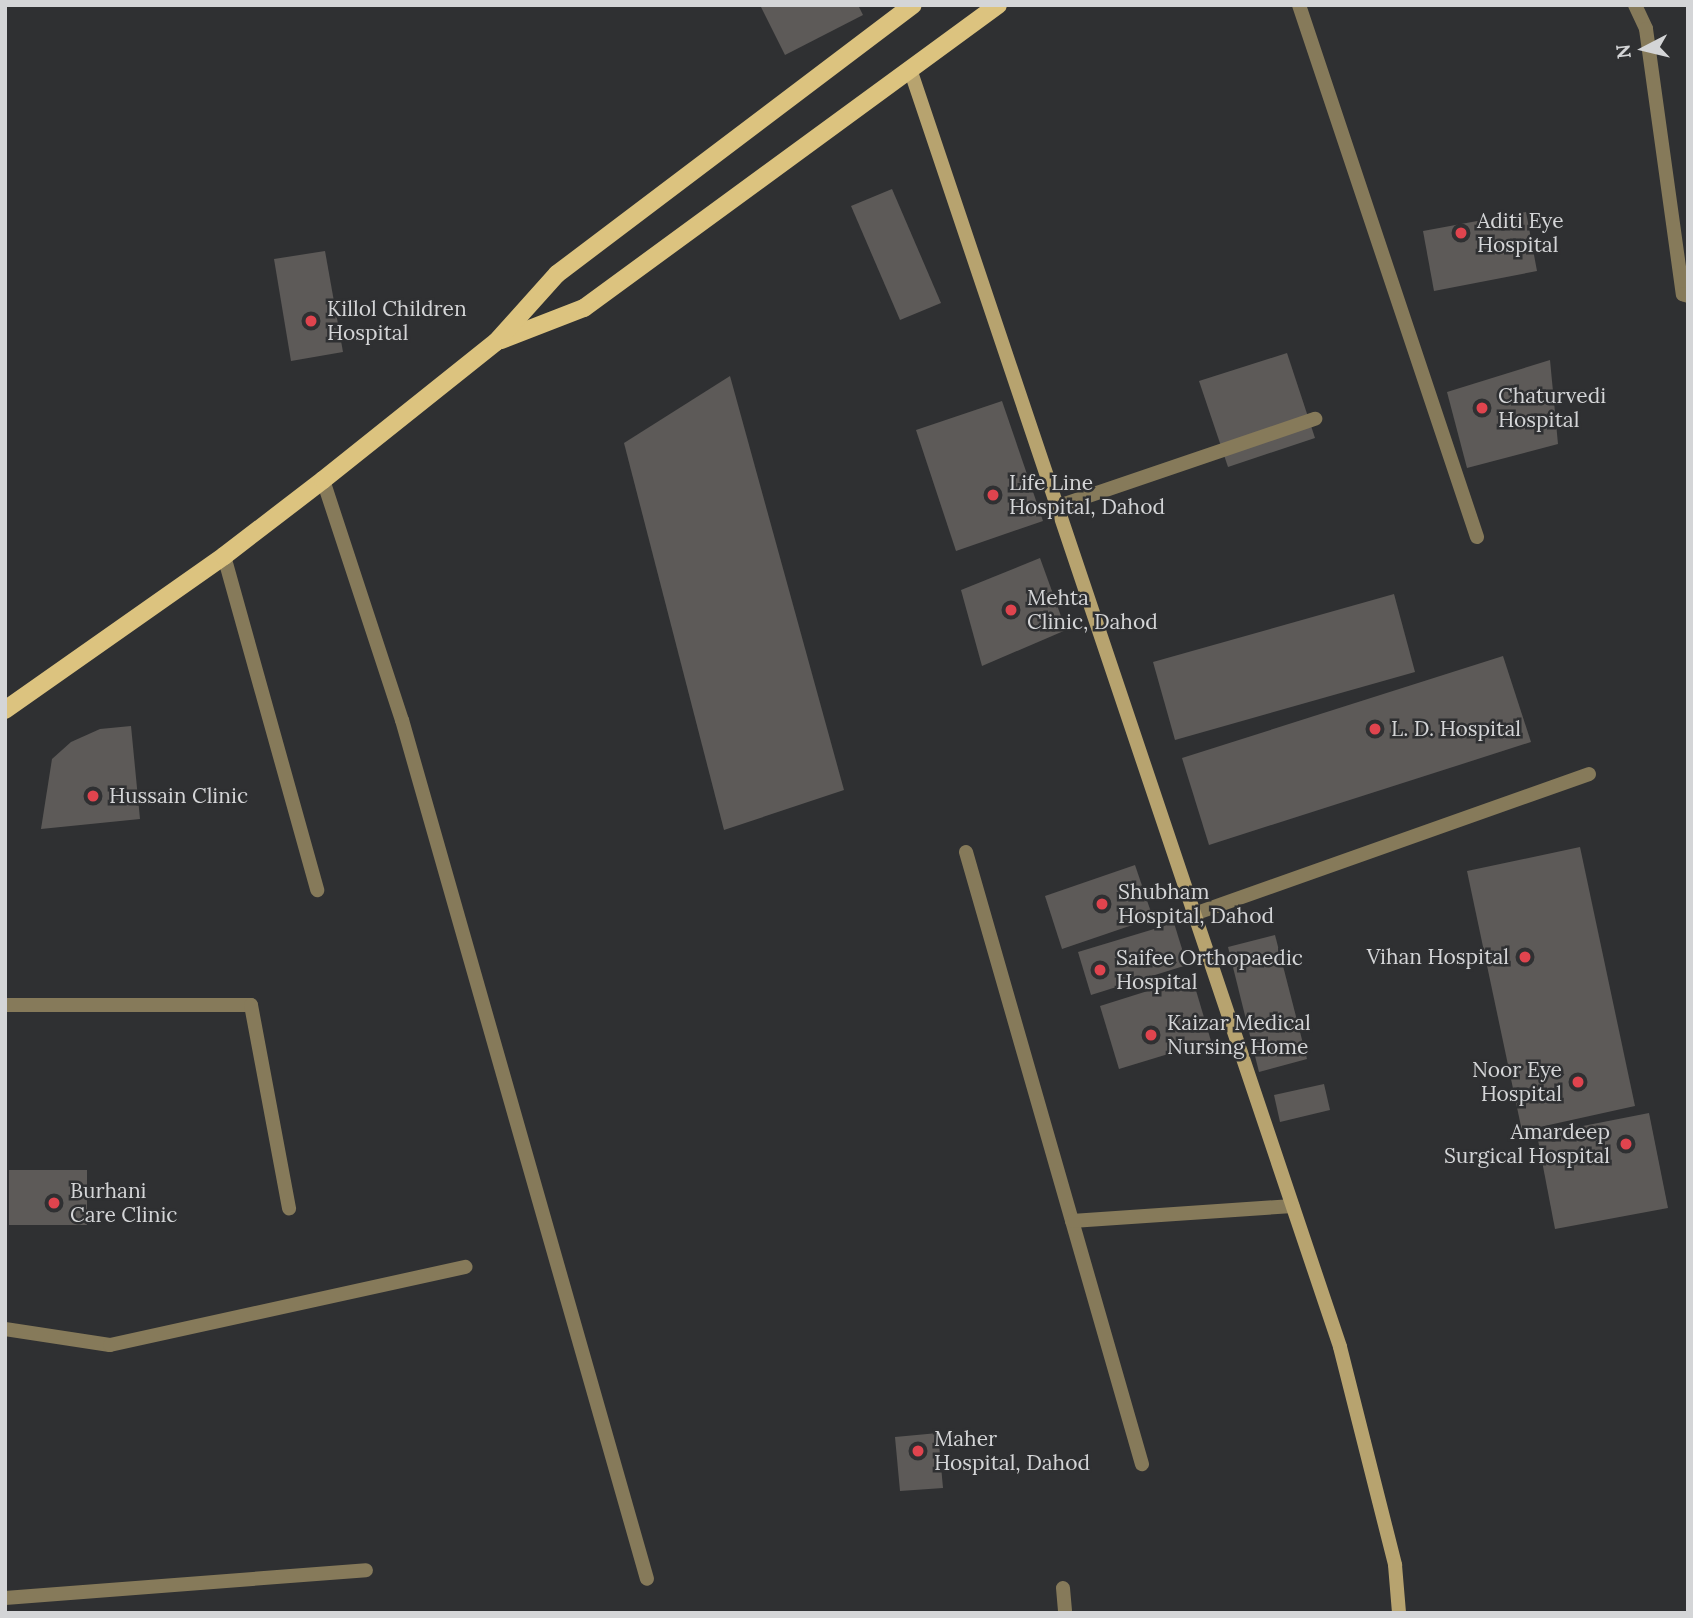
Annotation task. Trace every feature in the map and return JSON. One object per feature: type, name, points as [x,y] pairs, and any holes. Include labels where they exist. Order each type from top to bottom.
[{"type":"main road","points":[[5,710],[224,556],[323,480],[496,342],[557,274],[913,5]]},
{"type":"main road","points":[[496,342],[584,308],[998,5]]},
{"type":"street","points":[[1299,5],[1477,537]]},
{"type":"street","points":[[1635,5],[1646,29],[1683,294],[1688,296]]},
{"type":"street","points":[[910,69],[1340,1347],[1395,1565],[1398,1613]]},
{"type":"street","points":[[1056,507],[1315,419]]},
{"type":"street","points":[[323,480],[402,720],[647,1579]]},
{"type":"street","points":[[224,556],[317,890]]},
{"type":"street","points":[[1194,914],[1589,774]]},
{"type":"street","points":[[966,852],[1142,1464]]},
{"type":"street","points":[[5,1005],[251,1005],[289,1208]]},
{"type":"street","points":[[1072,1222],[1292,1206]]},
{"type":"street","points":[[5,1329],[110,1345],[466,1267]]},
{"type":"street","points":[[5,1598],[366,1570]]},
{"type":"street","points":[[1063,1588],[1065,1613]]},
{"type":"building","points":[[760,5],[858,5],[863,15],[785,55]]},
{"type":"building","points":[[892,189],[941,303],[900,320],[851,206]]},
{"type":"building","points":[[1526,212],[1537,271],[1434,291],[1423,231]]},
{"type":"building","points":[[325,251],[343,352],[291,361],[274,259]]},
{"type":"building","points":[[1287,353],[1315,438],[1228,467],[1199,381]]},
{"type":"building","points":[[1550,360],[1558,444],[1467,468],[1447,392]]},
{"type":"building","points":[[730,376],[844,790],[724,830],[624,443]]},
{"type":"building","points":[[1002,401],[1043,521],[956,551],[916,430]]},
{"type":"building","points":[[1040,558],[1066,630],[982,666],[961,590]]},
{"type":"building","points":[[1394,594],[1415,672],[1175,740],[1153,662]]},
{"type":"building","points":[[1503,656],[1531,742],[1209,845],[1182,758]]},
{"type":"building","points":[[131,726],[140,819],[41,829],[52,759],[71,742],[100,729]]},
{"type":"building","points":[[1580,847],[1635,1106],[1522,1131],[1467,871]]},
{"type":"building","points":[[1135,865],[1153,918],[1062,949],[1045,896]]},
{"type":"building","points":[[1174,923],[1187,965],[1091,995],[1078,952]]},
{"type":"building","points":[[1275,935],[1307,1059],[1259,1072],[1228,947]]},
{"type":"building","points":[[1192,977],[1211,1041],[1119,1069],[1100,1006]]},
{"type":"building","points":[[1324,1084],[1330,1110],[1280,1122],[1274,1095]]},
{"type":"building","points":[[1649,1113],[1668,1208],[1555,1229],[1537,1135]]},
{"type":"building","points":[[9,1170],[87,1170],[87,1225],[9,1225]]},
{"type":"building","points":[[938,1433],[943,1488],[900,1491],[895,1437]]},
{"type":"place","name":"Aditi Eye Hospital","points":[[1461,233]]},
{"type":"place","name":"Killol Children Hospital","points":[[311,321]]},
{"type":"place","name":"Chaturvedi Hospital","points":[[1482,408]]},
{"type":"place","name":"Life Line Hospital, Dahod","points":[[993,495]]},
{"type":"place","name":"Mehta Clinic, Dahod","points":[[1011,610]]},
{"type":"place","name":"L. D. Hospital","points":[[1375,729]]},
{"type":"place","name":"Hussain Clinic","points":[[93,796]]},
{"type":"place","name":"Shubham Hospital, Dahod","points":[[1102,904]]},
{"type":"place","name":"Vihan Hospital","points":[[1525,957]]},
{"type":"place","name":"Saifee Orthopaedic Hospital","points":[[1100,970]]},
{"type":"place","name":"Kaizar Medical Nursing Home","points":[[1151,1035]]},
{"type":"place","name":"Noor Eye Hospital","points":[[1578,1082]]},
{"type":"place","name":"Amardeep Surgical Hospital","points":[[1626,1144]]},
{"type":"place","name":"Burhani Care Clinic","points":[[54,1203]]},
{"type":"place","name":"Maher Hospital, Dahod","points":[[918,1451]]}]
